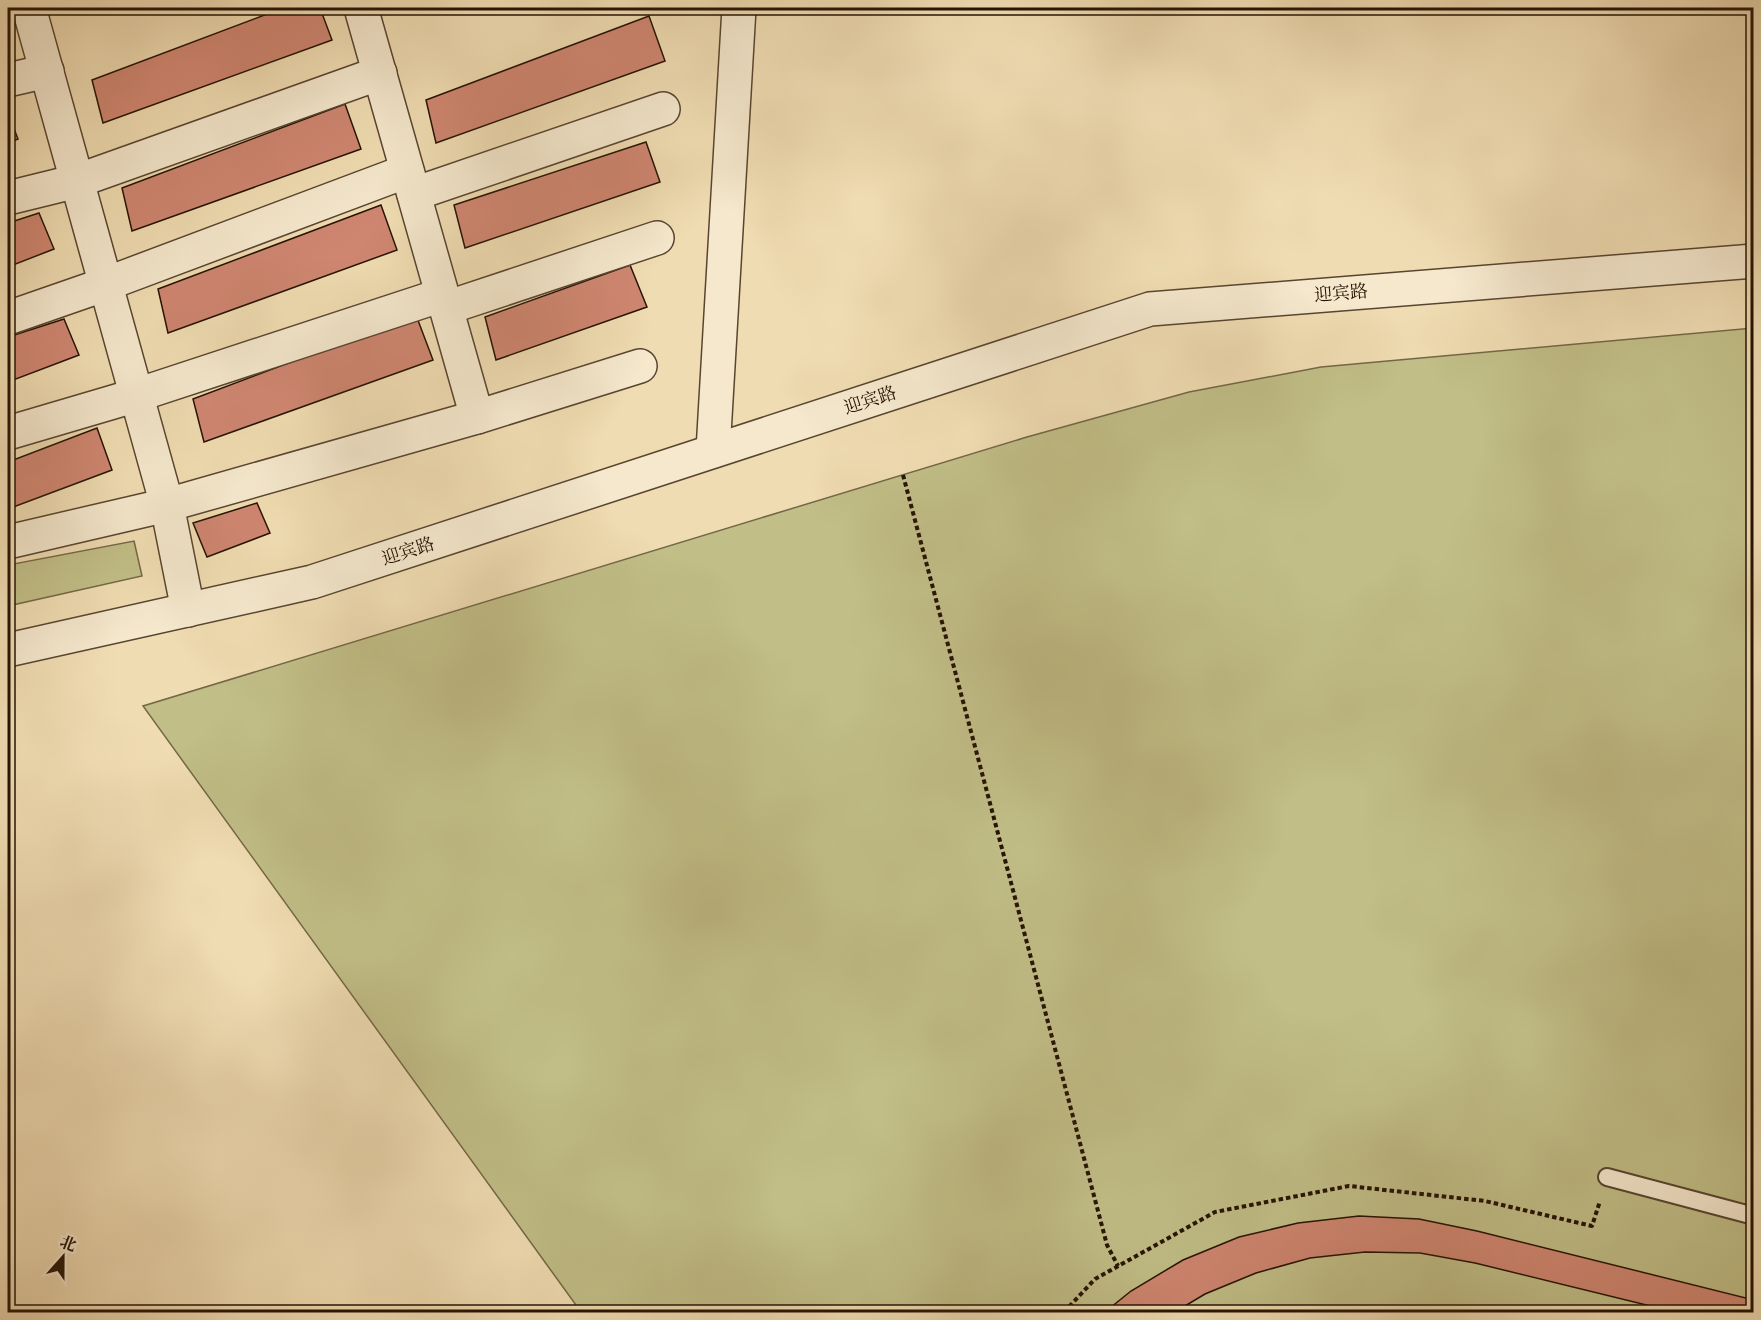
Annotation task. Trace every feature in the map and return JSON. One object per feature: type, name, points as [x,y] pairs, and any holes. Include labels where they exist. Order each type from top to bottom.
[{"type":"street","points":[[29,8],[167,505],[188,610]]},
{"type":"street","points":[[361,8],[477,417]]},
{"type":"street","points":[[713,451],[739,8]]},
{"type":"street","points":[[8,80],[47,71]]},
{"type":"street","points":[[8,198],[78,181],[380,73]]},
{"type":"street","points":[[8,318],[411,182],[663,109]]},
{"type":"street","points":[[8,433],[657,238]]},
{"type":"street","name":"迎宾路","points":[[8,650],[312,582],[1150,309],[1754,261]]},
{"type":"street","points":[[8,542],[167,505],[477,417],[640,366]]},
{"type":"lane","points":[[1607,1177],[1754,1216]]},
{"type":"path","points":[[903,475],[1107,1245],[1118,1266]]},
{"type":"path","points":[[1064,1312],[1095,1279],[1215,1212],[1349,1186],[1485,1201],[1592,1226]]},
{"type":"shaded area","points":[[1753,328],[1753,1312],[581,1312],[143,706],[1027,437],[1189,392],[1321,367]]},
{"type":"shaded area","points":[[134,541],[142,576],[8,606],[8,565]]},
{"type":"building","points":[[283,8],[320,8],[332,40],[103,123],[92,80]]},
{"type":"building","points":[[386,8],[423,8],[423,12],[386,10]]},
{"type":"building","points":[[649,16],[665,61],[436,143],[426,100]]},
{"type":"building","points":[[345,104],[361,149],[132,231],[122,188]]},
{"type":"building","points":[[8,113],[18,139],[8,143]]},
{"type":"building","points":[[646,142],[660,182],[465,248],[454,205]]},
{"type":"building","points":[[381,205],[397,250],[168,333],[158,289]]},
{"type":"building","points":[[39,213],[54,249],[8,267],[8,223]]},
{"type":"building","points":[[630,265],[647,307],[496,360],[485,317]]},
{"type":"building","points":[[416,315],[433,360],[204,442],[193,399]]},
{"type":"building","points":[[64,319],[79,355],[8,382],[8,337]]},
{"type":"building","points":[[97,428],[112,470],[8,509],[8,462]]},
{"type":"building","points":[[257,503],[270,533],[207,557],[193,523]]},
{"type":"building","points":[[1359,1216],[1419,1219],[1477,1231],[1754,1300],[1754,1312],[1675,1312],[1475,1263],[1420,1253],[1365,1252],[1310,1258],[1256,1273],[1205,1294],[1175,1312],[1105,1312],[1131,1291],[1183,1260],[1239,1237],[1298,1223]]}]
